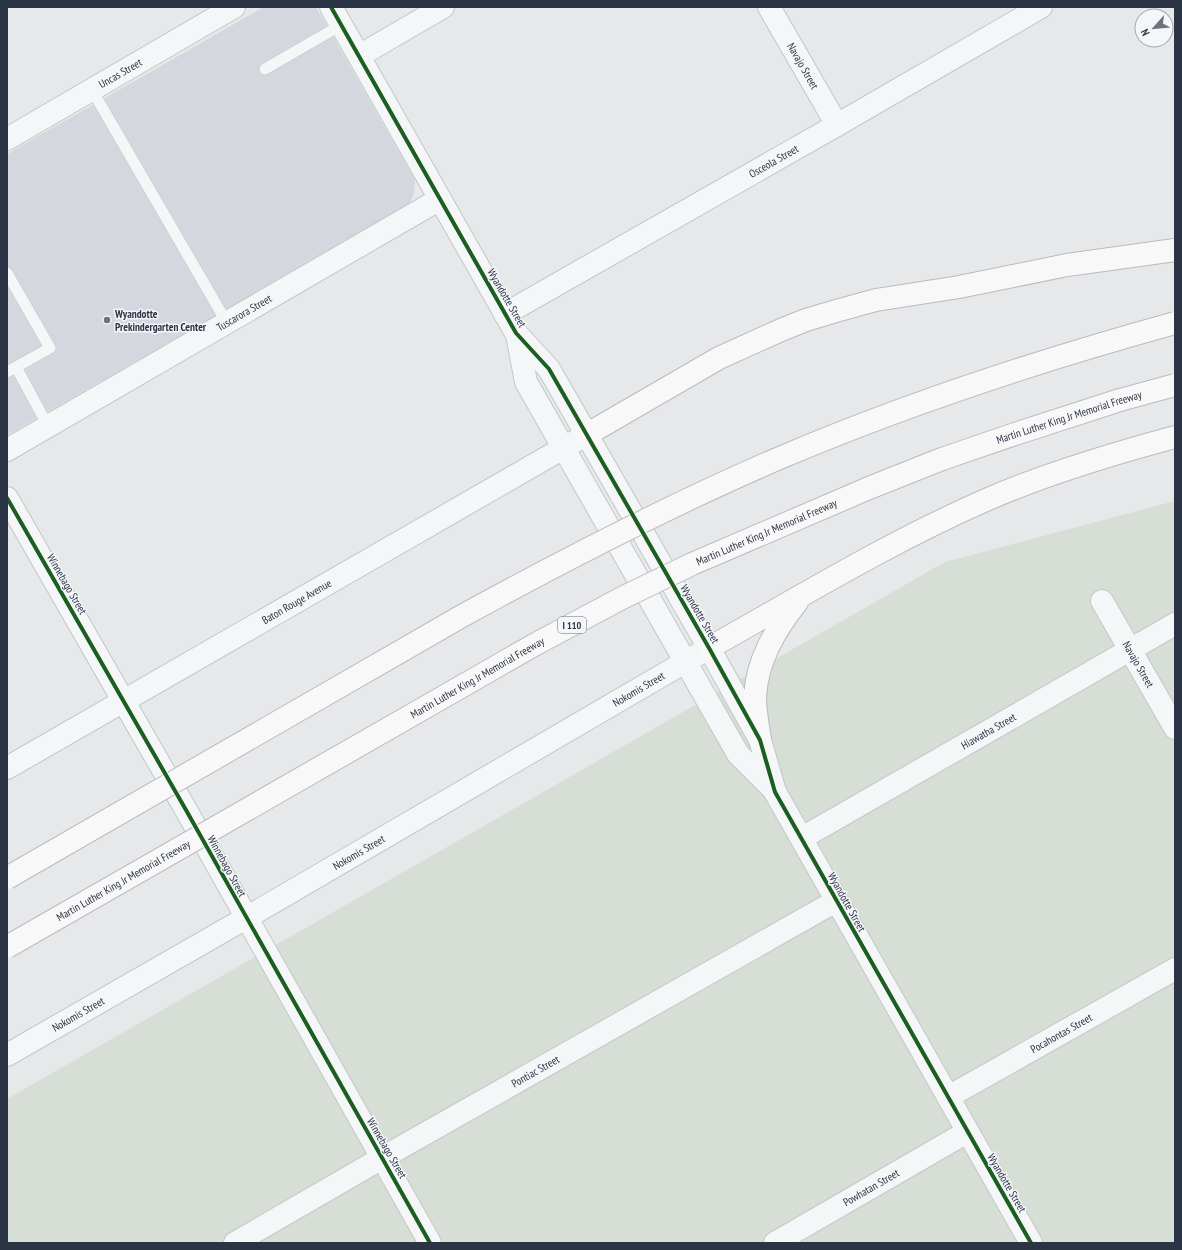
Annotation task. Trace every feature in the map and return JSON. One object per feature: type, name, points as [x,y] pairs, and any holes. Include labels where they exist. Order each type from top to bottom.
[{"type":"highway","points":[[586,435],[719,358],[741,347],[806,320],[876,300],[959,287],[1068,265],[1175,250]]},
{"type":"highway","points":[[7,878],[468,613],[592,547],[698,495],[782,457],[931,399],[1049,359],[1175,323]]},
{"type":"highway","name":"Martin Luther King Jr Memorial Freeway","points":[[7,947],[534,645],[622,598],[692,564],[812,511],[942,459],[1068,416],[1175,384]]},
{"type":"highway","points":[[709,648],[893,545],[987,499],[1085,464],[1173,438]]},
{"type":"highway","points":[[760,740],[755,697],[763,657],[771,638],[801,596]]},
{"type":"street","name":"Uncas Street","points":[[7,139],[234,7]]},
{"type":"street","points":[[359,56],[442,7]]},
{"type":"street","name":"Navajo Street","points":[[769,7],[837,125]]},
{"type":"street","name":"Osceola Street","points":[[505,314],[837,125],[1040,7]]},
{"type":"street","name":"Wyandotte Street","points":[[336,16],[516,333],[549,369],[709,648],[760,740],[775,792]]},
{"type":"street","name":"Tuscarora Street","points":[[7,450],[440,199]]},
{"type":"street","name":"Wyandotte Street","points":[[516,333],[526,382],[738,754],[775,792],[802,838],[836,901],[1031,1243]]},
{"type":"street","name":"Baton Rouge Avenue","points":[[7,768],[586,435]]},
{"type":"street","name":"Winnebago Street","points":[[7,498],[182,803],[430,1243]]},
{"type":"street","name":"Navajo Street","points":[[1102,601],[1175,728]]},
{"type":"street","name":"Hiawatha Street","points":[[802,838],[1175,624]]},
{"type":"street","name":"Nokomis Street","points":[[7,1055],[246,918],[709,648]]},
{"type":"street","name":"Pontiac Street","points":[[236,1243],[382,1158],[836,901]]},
{"type":"street","name":"Pocahontas Street","points":[[948,1097],[1175,969]]},
{"type":"street","name":"Powhatan Street","points":[[775,1243],[967,1132]]},
{"type":"lane","points":[[265,69],[336,16]]},
{"type":"lane","points":[[92,90],[227,323]]},
{"type":"lane","points":[[7,273],[50,348],[12,369],[48,426]]},
{"type":"shaded area","name":"Wyandotte Prekindergarten Center","points":[[264,7],[316,7],[415,180],[412,199],[408,205],[7,435],[7,154]]},
{"type":"shaded area","points":[[1175,501],[1175,1243],[7,1243],[7,1099],[945,562]]},
{"type":"cycle path","points":[[331,7],[516,333],[549,369],[709,648],[760,740],[775,792],[1031,1243]]},
{"type":"cycle path","points":[[7,498],[186,810],[430,1243]]},
{"type":"place","name":"Wyandotte Prekindergarten Center","points":[[107,320]]}]
